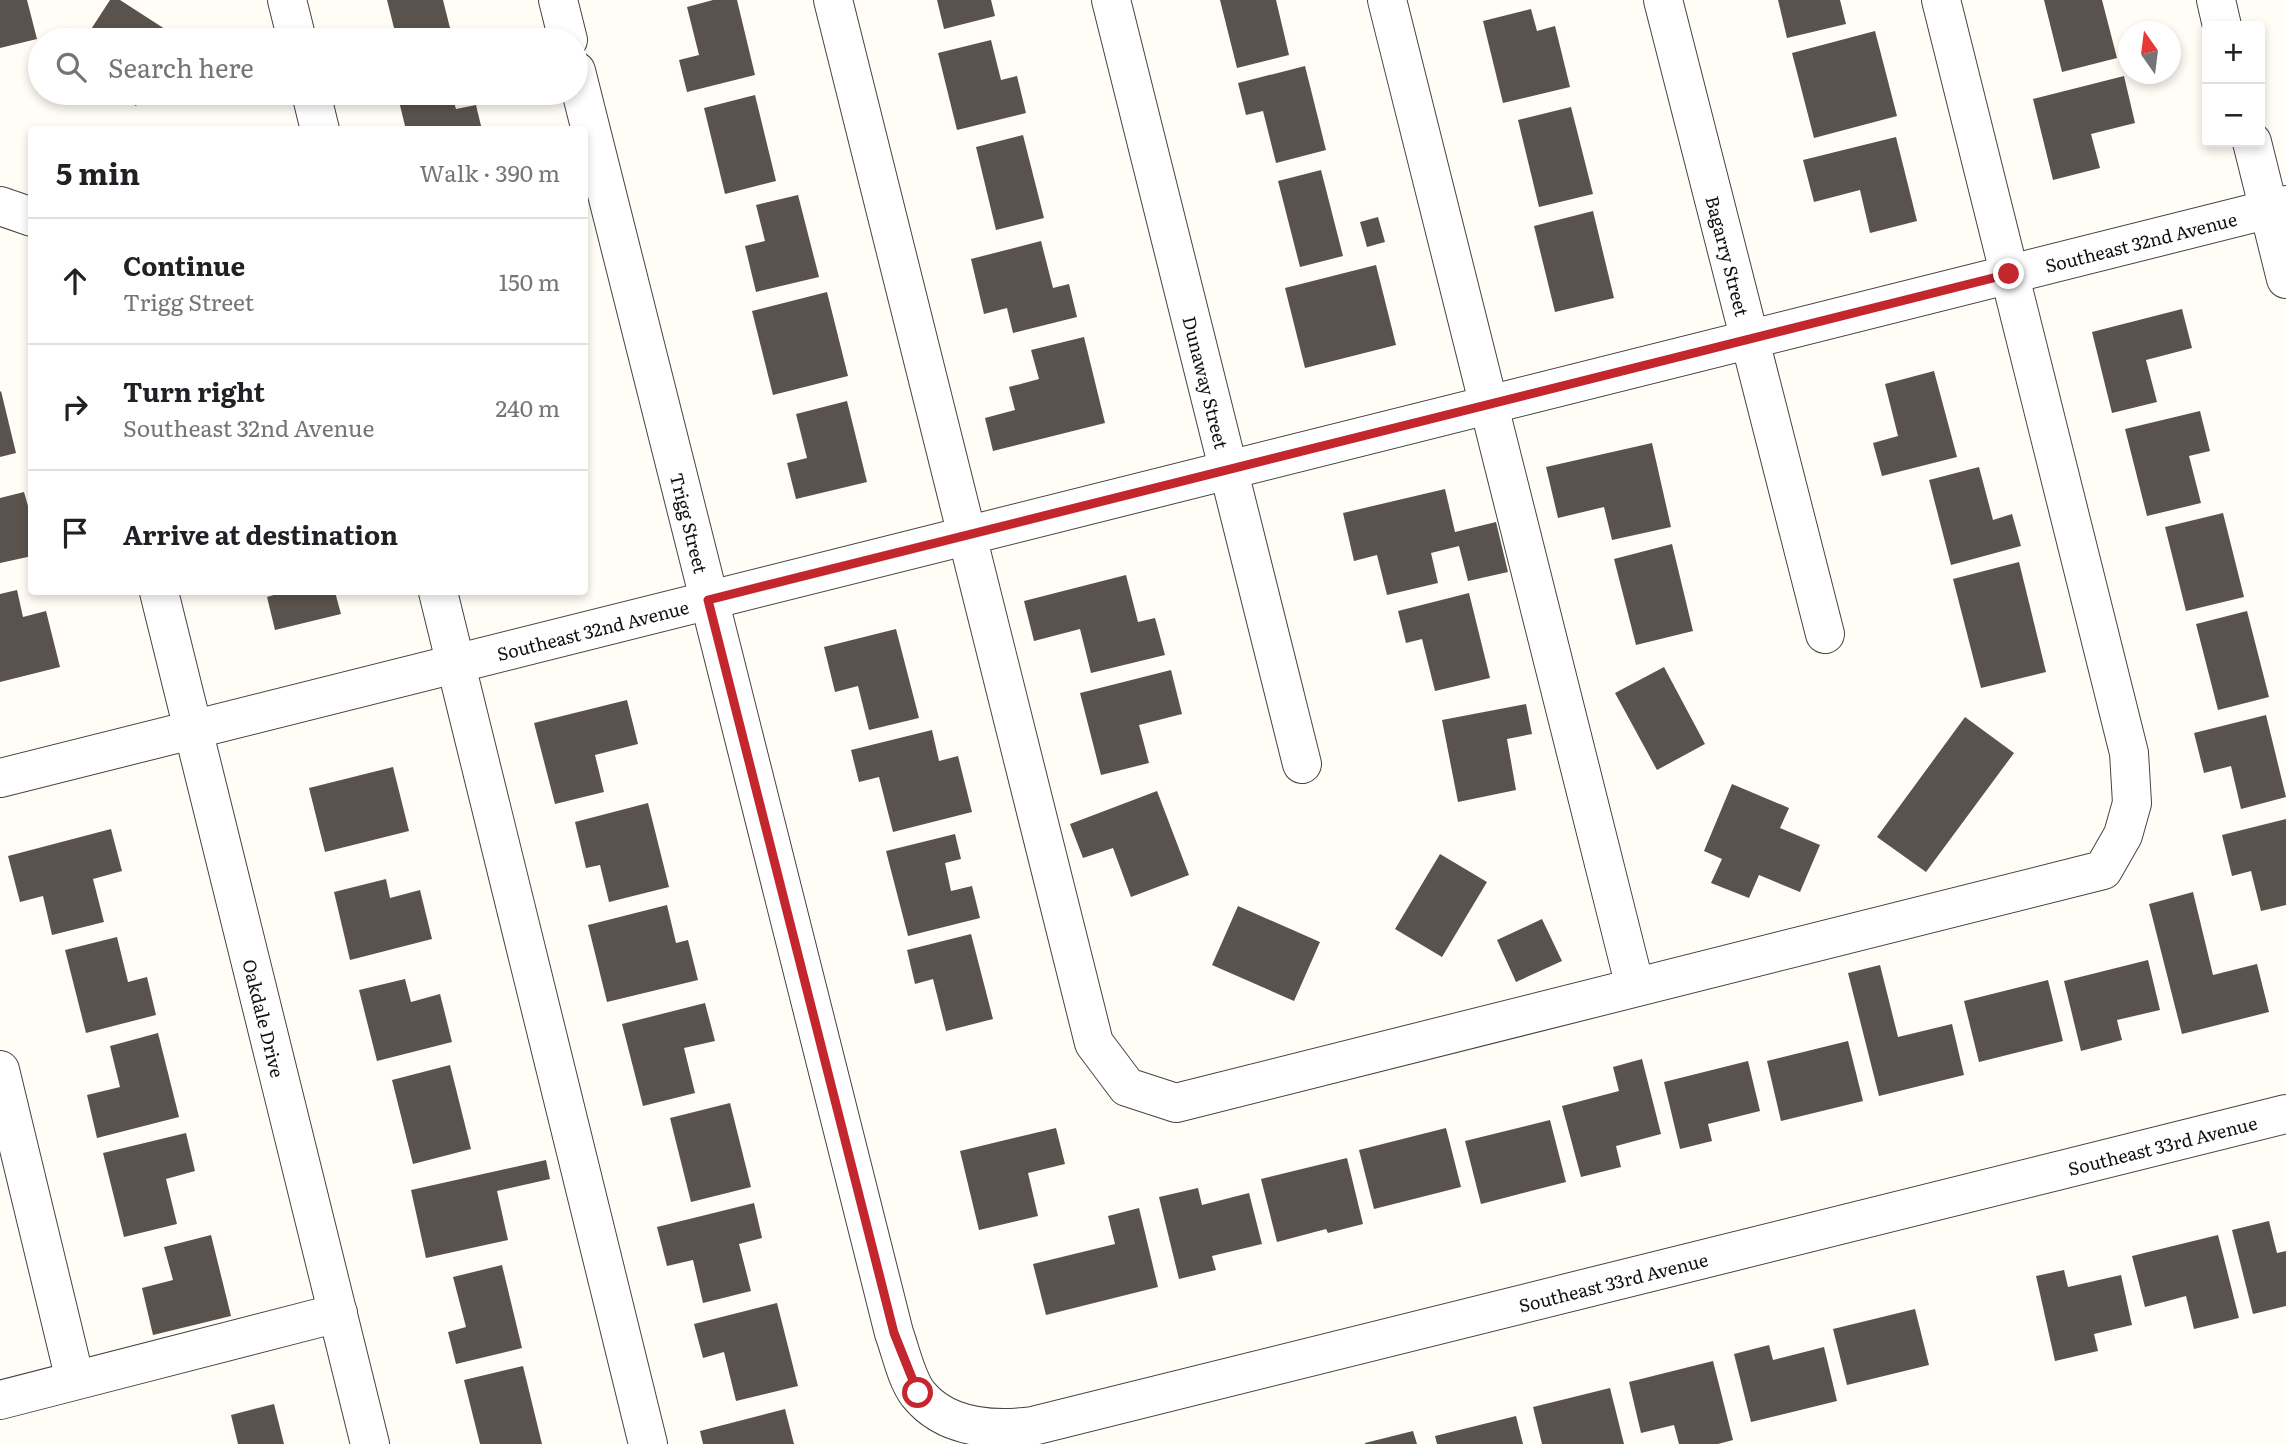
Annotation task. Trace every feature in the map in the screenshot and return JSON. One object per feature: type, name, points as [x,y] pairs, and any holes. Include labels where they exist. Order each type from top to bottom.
[{"type":"street","points":[[287,0],[294,28]]},
{"type":"street","points":[[558,0],[565,28]]},
{"type":"street","points":[[833,0],[1094,1043],[1127,1087],[1176,1103],[2103,870],[2123,835],[2132,803],[2129,753],[1941,0]]},
{"type":"street","name":"Dunaway Street","points":[[1111,0],[1302,764]]},
{"type":"street","points":[[1387,0],[1635,988]]},
{"type":"street","name":"Bagarry Street","points":[[1663,0],[1825,634]]},
{"type":"street","points":[[2216,0],[2221,21]]},
{"type":"street","points":[[314,105],[319,126]]},
{"type":"street","name":"Trigg Street","points":[[584,105],[894,1333],[918,1393],[938,1412]]},
{"type":"street","points":[[2254,147],[2277,207],[2286,279]]},
{"type":"street","points":[[0,206],[28,216]]},
{"type":"street","name":"Southeast 32nd Avenue","points":[[0,778],[2277,207]]},
{"type":"street","name":"Oakdale Drive","points":[[160,595],[370,1444]]},
{"type":"street","points":[[439,595],[648,1444]]},
{"type":"street","points":[[0,1070],[75,1380]]},
{"type":"street","name":"Southeast 33rd Avenue","points":[[938,1412],[967,1425],[1002,1430],[1033,1426],[2286,1114]]},
{"type":"street","points":[[0,1400],[338,1313]]},
{"type":"building","points":[[0,0],[27,0],[34,28],[28,28],[28,41],[0,48]]},
{"type":"building","points":[[110,0],[120,0],[163,28],[92,28]]},
{"type":"building","points":[[387,0],[443,0],[450,28],[394,28]]},
{"type":"building","points":[[713,0],[737,0],[755,75],[687,92],[679,60],[699,55],[687,7]]},
{"type":"building","points":[[937,0],[991,0],[995,16],[944,29]]},
{"type":"building","points":[[1220,0],[1276,0],[1289,55],[1237,68]]},
{"type":"building","points":[[1778,0],[1840,0],[1846,24],[1787,38]]},
{"type":"building","points":[[2044,0],[2102,0],[2117,58],[2062,72]]},
{"type":"building","points":[[1531,9],[1537,31],[1555,26],[1570,87],[1503,103],[1483,21]]},
{"type":"building","points":[[1875,31],[1897,116],[1814,138],[1792,53]]},
{"type":"building","points":[[991,40],[1001,80],[1017,76],[1026,113],[957,130],[938,53]]},
{"type":"building","points":[[1305,66],[1326,150],[1276,163],[1263,111],[1246,115],[1238,83]]},
{"type":"building","points":[[2118,78],[2118,84],[2126,84],[2135,123],[2091,134],[2100,168],[2053,180],[2033,99]]},
{"type":"building","points":[[755,95],[776,181],[725,194],[704,108]]},
{"type":"building","points":[[400,105],[455,105],[456,109],[476,105],[481,126],[405,126]]},
{"type":"building","points":[[1571,107],[1593,194],[1539,207],[1518,120]]},
{"type":"building","points":[[1023,135],[1044,218],[996,230],[976,147]]},
{"type":"building","points":[[1896,137],[1917,221],[1870,233],[1860,190],[1814,202],[1803,160]]},
{"type":"building","points":[[1321,170],[1343,256],[1300,267],[1278,181]]},
{"type":"building","points":[[798,195],[819,277],[756,292],[745,246],[765,241],[756,205]]},
{"type":"building","points":[[1593,211],[1614,298],[1555,312],[1534,226]]},
{"type":"building","points":[[1378,217],[1385,242],[1367,247],[1360,222]]},
{"type":"building","points":[[1041,241],[1053,288],[1069,284],[1077,317],[1013,333],[1007,308],[984,314],[971,259]]},
{"type":"building","points":[[1376,265],[1396,345],[1305,368],[1285,288]]},
{"type":"building","points":[[827,292],[848,376],[773,395],[752,311]]},
{"type":"building","points":[[2182,309],[2192,348],[2146,360],[2157,402],[2112,413],[2092,332]]},
{"type":"building","points":[[1084,337],[1105,423],[993,451],[985,418],[1015,410],[1009,387],[1039,379],[1031,350]]},
{"type":"building","points":[[1934,371],[1957,457],[1882,476],[1873,443],[1898,436],[1885,384]]},
{"type":"building","points":[[0,392],[16,453],[0,457]]},
{"type":"building","points":[[847,401],[867,482],[796,499],[787,463],[807,458],[796,414]]},
{"type":"building","points":[[2200,411],[2210,451],[2189,456],[2201,503],[2147,516],[2125,429]]},
{"type":"building","points":[[1652,443],[1671,527],[1612,540],[1604,507],[1558,518],[1546,467]]},
{"type":"building","points":[[1979,467],[1993,520],[2012,514],[2021,546],[1951,565],[1929,480]]},
{"type":"building","points":[[1445,489],[1455,532],[1496,522],[1508,572],[1468,581],[1459,546],[1431,553],[1438,583],[1387,595],[1377,555],[1354,561],[1343,513]]},
{"type":"building","points":[[24,492],[28,506],[28,557],[0,563],[0,498]]},
{"type":"building","points":[[2223,513],[2244,597],[2186,611],[2165,527]]},
{"type":"building","points":[[1672,544],[1693,631],[1636,645],[1614,559]]},
{"type":"building","points":[[2019,562],[2046,672],[1981,688],[1953,579]]},
{"type":"building","points":[[1126,575],[1138,622],[1155,618],[1165,655],[1091,673],[1080,629],[1034,641],[1024,601]]},
{"type":"building","points":[[17,590],[23,617],[46,611],[60,667],[0,682],[0,594]]},
{"type":"building","points":[[1469,593],[1490,678],[1435,691],[1422,639],[1406,643],[1398,611]]},
{"type":"building","points":[[336,595],[341,614],[275,630],[267,597]]},
{"type":"building","points":[[2247,611],[2269,697],[2218,710],[2196,624]]},
{"type":"building","points":[[896,629],[919,718],[869,730],[858,686],[835,692],[824,647]]},
{"type":"building","points":[[1664,667],[1705,744],[1657,770],[1615,693]]},
{"type":"building","points":[[1171,670],[1182,714],[1139,725],[1149,763],[1101,775],[1080,693]]},
{"type":"building","points":[[627,700],[638,744],[595,755],[604,792],[555,804],[534,723]]},
{"type":"building","points":[[1526,704],[1532,734],[1507,739],[1516,790],[1458,802],[1442,720]]},
{"type":"building","points":[[2266,715],[2286,797],[2241,809],[2231,766],[2204,773],[2194,733]]},
{"type":"building","points":[[1965,717],[2014,753],[1926,872],[1877,837]]},
{"type":"building","points":[[932,730],[939,761],[958,756],[972,812],[893,832],[879,777],[859,782],[851,750]]},
{"type":"building","points":[[393,767],[409,831],[325,852],[309,788]]},
{"type":"building","points":[[1732,784],[1789,808],[1780,828],[1820,845],[1800,892],[1759,875],[1749,898],[1711,883],[1722,859],[1704,851]]},
{"type":"building","points":[[1157,791],[1189,875],[1131,897],[1113,848],[1083,858],[1070,824]]},
{"type":"building","points":[[648,803],[669,887],[609,902],[600,865],[586,868],[575,822]]},
{"type":"building","points":[[2286,819],[2286,905],[2261,911],[2251,871],[2232,876],[2222,835]]},
{"type":"building","points":[[111,829],[122,871],[93,879],[104,922],[52,935],[43,896],[20,902],[8,856]]},
{"type":"building","points":[[955,834],[961,859],[945,863],[951,891],[972,886],[980,918],[908,936],[886,851]]},
{"type":"building","points":[[1440,854],[1487,882],[1442,957],[1395,929]]},
{"type":"building","points":[[386,879],[390,898],[420,890],[432,939],[350,960],[334,892]]},
{"type":"building","points":[[2193,892],[2213,975],[2257,964],[2269,1012],[2182,1034],[2149,904]]},
{"type":"building","points":[[667,905],[676,943],[688,940],[698,980],[607,1002],[588,925]]},
{"type":"building","points":[[1238,906],[1320,942],[1294,1001],[1212,965]]},
{"type":"building","points":[[1542,919],[1562,961],[1516,982],[1497,940]]},
{"type":"building","points":[[971,934],[993,1019],[946,1031],[933,979],[915,984],[907,950]]},
{"type":"building","points":[[117,937],[128,982],[147,977],[156,1015],[86,1033],[65,950]]},
{"type":"building","points":[[2148,960],[2160,1010],[2117,1020],[2122,1040],[2081,1051],[2064,981]]},
{"type":"building","points":[[1880,965],[1898,1037],[1952,1024],[1964,1075],[1879,1096],[1848,973]]},
{"type":"building","points":[[405,979],[411,1002],[440,994],[452,1042],[377,1061],[359,990]]},
{"type":"building","points":[[2048,980],[2063,1041],[1979,1062],[1964,1001]]},
{"type":"building","points":[[705,1003],[715,1041],[684,1048],[695,1093],[643,1106],[622,1024]]},
{"type":"building","points":[[158,1033],[179,1117],[97,1138],[87,1095],[120,1087],[110,1046]]},
{"type":"building","points":[[1848,1041],[1863,1101],[1781,1121],[1767,1061]]},
{"type":"building","points":[[1642,1059],[1661,1134],[1616,1146],[1621,1167],[1581,1177],[1562,1106],[1619,1091],[1613,1067]]},
{"type":"building","points":[[1748,1061],[1760,1111],[1708,1124],[1712,1141],[1680,1149],[1664,1082]]},
{"type":"building","points":[[450,1065],[471,1149],[413,1164],[392,1080]]},
{"type":"building","points":[[730,1103],[751,1187],[691,1202],[670,1118]]},
{"type":"building","points":[[1550,1120],[1566,1182],[1481,1204],[1465,1141]]},
{"type":"building","points":[[1056,1128],[1065,1164],[1028,1173],[1038,1216],[979,1230],[960,1151]]},
{"type":"building","points":[[1446,1128],[1461,1187],[1374,1209],[1359,1150]]},
{"type":"building","points":[[186,1133],[195,1171],[166,1179],[177,1224],[124,1237],[103,1153]]},
{"type":"building","points":[[1347,1158],[1363,1224],[1328,1233],[1326,1229],[1277,1242],[1261,1179]]},
{"type":"building","points":[[546,1160],[550,1179],[497,1191],[508,1240],[426,1258],[411,1190]]},
{"type":"building","points":[[1198,1188],[1202,1205],[1249,1193],[1262,1244],[1212,1256],[1216,1270],[1179,1279],[1159,1197]]},
{"type":"building","points":[[754,1203],[762,1238],[739,1244],[751,1291],[703,1303],[693,1260],[667,1266],[657,1227]]},
{"type":"building","points":[[1139,1208],[1158,1287],[1046,1315],[1033,1264],[1115,1244],[1108,1216]]},
{"type":"building","points":[[2269,1221],[2277,1253],[2286,1251],[2286,1306],[2253,1314],[2232,1230]]},
{"type":"building","points":[[211,1235],[231,1316],[153,1335],[142,1288],[173,1280],[164,1247]]},
{"type":"building","points":[[2218,1235],[2239,1318],[2194,1329],[2186,1296],[2145,1307],[2132,1256]]},
{"type":"building","points":[[502,1265],[522,1348],[456,1364],[448,1332],[466,1327],[453,1277]]},
{"type":"building","points":[[2064,1270],[2068,1287],[2121,1275],[2132,1325],[2094,1334],[2098,1351],[2055,1361],[2036,1276]]},
{"type":"building","points":[[777,1303],[798,1386],[736,1401],[724,1352],[703,1358],[694,1324]]},
{"type":"building","points":[[1915,1309],[1929,1365],[1847,1385],[1833,1329]]},
{"type":"building","points":[[1769,1345],[1773,1360],[1824,1347],[1837,1401],[1751,1422],[1734,1354]]},
{"type":"building","points":[[1713,1361],[1733,1440],[1718,1444],[1679,1444],[1674,1425],[1641,1433],[1629,1382]]},
{"type":"building","points":[[523,1366],[542,1444],[480,1444],[464,1380]]},
{"type":"building","points":[[1610,1388],[1624,1444],[1542,1444],[1533,1407]]},
{"type":"building","points":[[274,1404],[284,1444],[238,1444],[231,1415]]},
{"type":"building","points":[[785,1409],[794,1444],[703,1444],[700,1431]]},
{"type":"building","points":[[1516,1416],[1523,1444],[1437,1444],[1435,1436]]},
{"type":"building","points":[[1413,1431],[1417,1444],[1365,1444],[1365,1443]]},
{"type":"route","points":[[918,1393],[894,1333],[708,600],[2009,274]]}]
